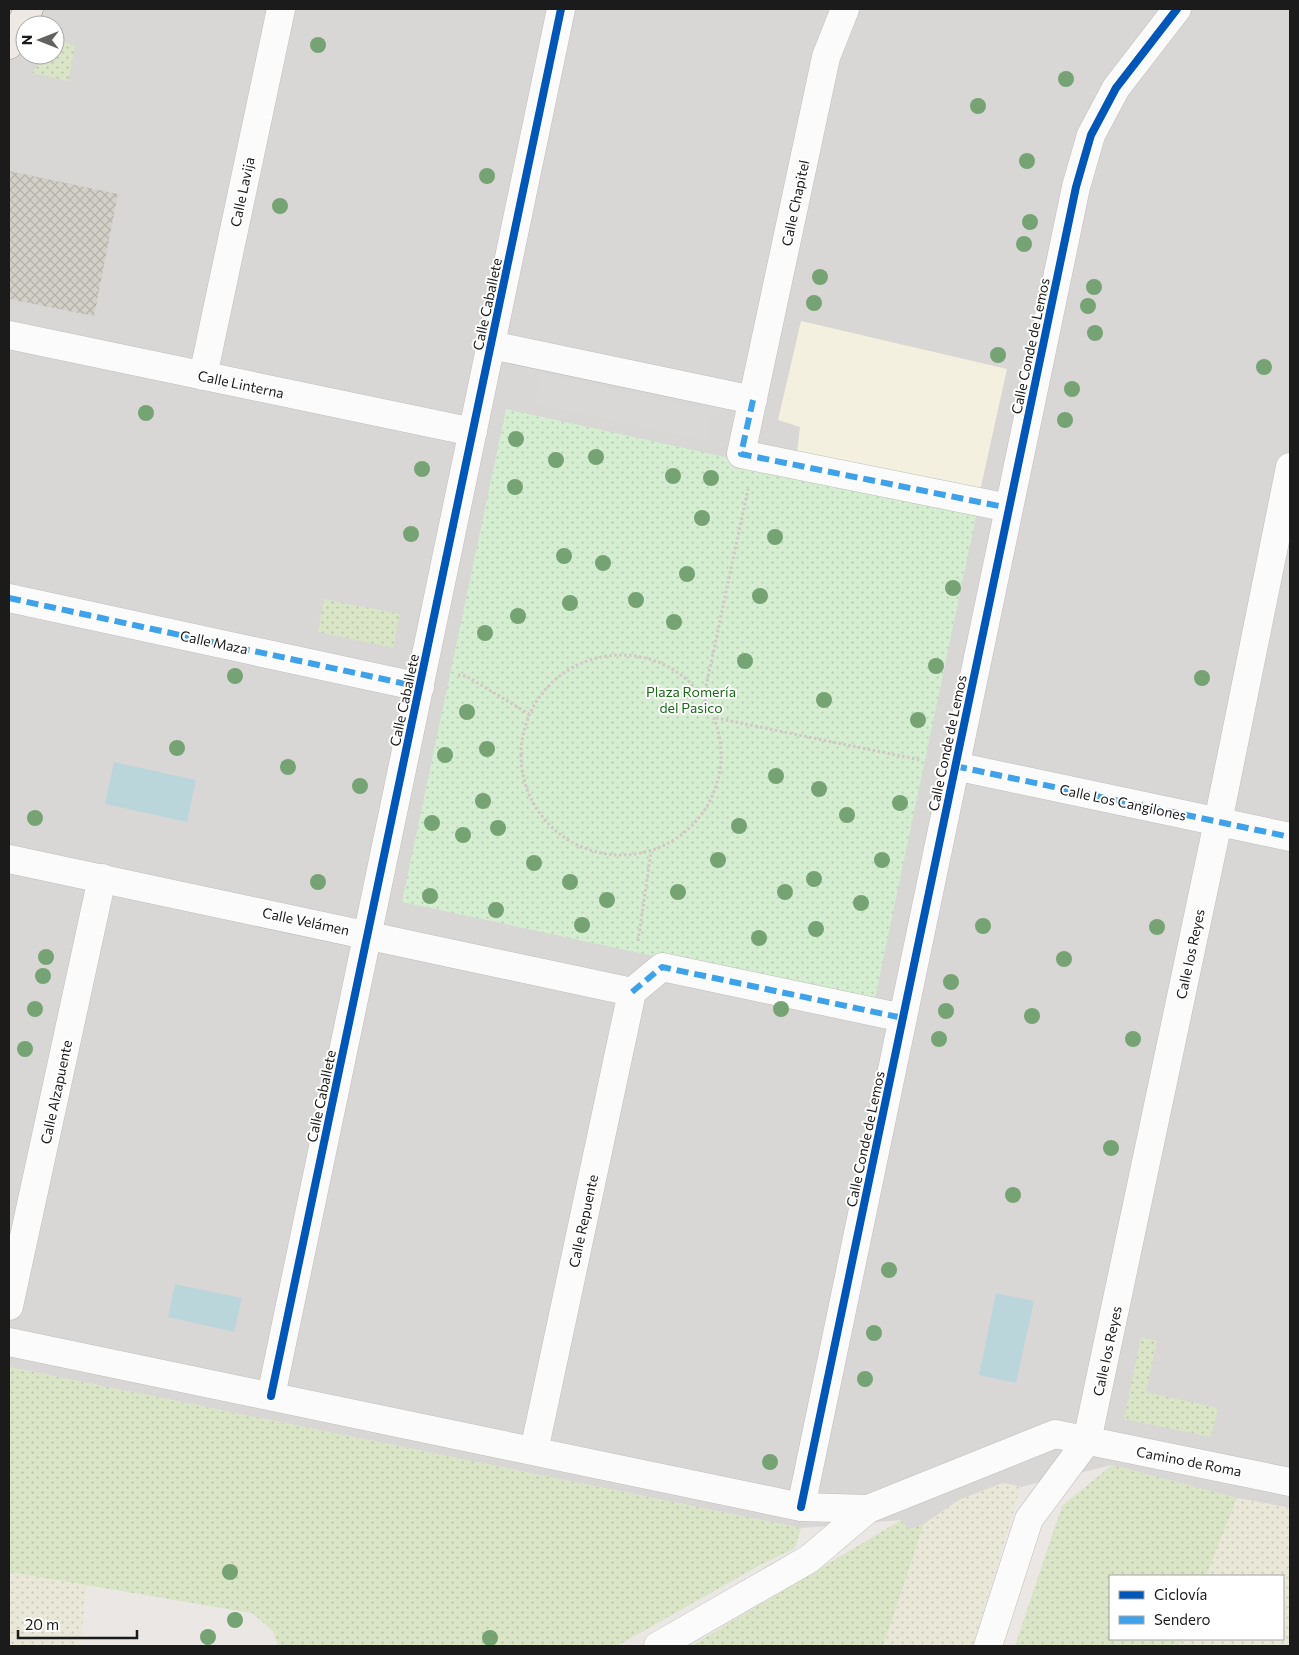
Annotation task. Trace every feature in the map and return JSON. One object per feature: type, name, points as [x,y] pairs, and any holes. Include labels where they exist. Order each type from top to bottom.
[{"type":"main road","points":[[9,45],[29,9]]},
{"type":"street","name":"Calle Lavija","points":[[203,376],[281,9]]},
{"type":"street","name":"Calle Caballete","points":[[271,1396],[561,9]]},
{"type":"street","name":"Calle Chapitel","points":[[754,457],[741,454],[826,57],[845,9]]},
{"type":"street","name":"Calle Conde de Lemos","points":[[801,1507],[1076,187],[1091,135],[1116,88],[1177,9]]},
{"type":"street","name":"Calle Linterna","points":[[9,335],[473,432]]},
{"type":"street","points":[[491,345],[753,400]]},
{"type":"street","points":[[754,457],[1009,508]]},
{"type":"street","name":"Calle los Reyes","points":[[1088,1441],[1290,468]]},
{"type":"street","name":"Calle Maza","points":[[9,598],[420,687]]},
{"type":"street","name":"Calle Los Cangilones","points":[[955,766],[1290,837]]},
{"type":"street","name":"Calle Velámen","points":[[9,859],[368,934],[632,992]]},
{"type":"street","name":"Calle Alzapuente","points":[[9,1306],[102,878]]},
{"type":"street","points":[[632,992],[662,967],[903,1018]]},
{"type":"street","name":"Calle Repuente","points":[[534,1451],[632,992]]},
{"type":"street","points":[[9,1342],[801,1507],[868,1509]]},
{"type":"street","name":"Camino de Roma","points":[[868,1509],[1055,1434],[1290,1482]]},
{"type":"street","points":[[988,1646],[1029,1519],[1088,1441]]},
{"type":"street","points":[[658,1646],[809,1559],[868,1509]]},
{"type":"path","points":[[704,696],[754,457]]},
{"type":"path","points":[[608,654],[643,656],[674,669],[704,696],[716,718],[722,763],[711,801],[686,832],[651,852],[613,856],[576,846],[545,823],[526,790],[520,751],[529,714],[548,685],[576,664],[608,654]]},
{"type":"path","points":[[452,674],[466,676],[529,714]]},
{"type":"path","points":[[716,718],[921,760]]},
{"type":"path","points":[[637,946],[651,852]]},
{"type":"shaded area","points":[[9,9],[1290,9],[1290,1508],[1237,1498],[1112,1465],[1021,1487],[1003,1483],[959,1500],[924,1524],[909,1530],[901,1520],[801,1528],[9,1367]]},
{"type":"shaded area","points":[[9,171],[118,194],[94,316],[9,299]]},
{"type":"shaded area","points":[[801,321],[1007,369],[980,491],[797,452],[800,427],[778,420]]},
{"type":"shaded area","points":[[540,374],[714,411],[706,440],[534,403]]},
{"type":"shaded area","points":[[1003,1483],[1021,1487],[973,1646],[883,1646],[924,1524],[959,1500]]},
{"type":"shaded area","points":[[1237,1498],[1290,1508],[1290,1646],[1179,1646],[1182,1640],[1284,1640],[1284,1575],[1206,1575]]},
{"type":"shaded area","points":[[9,1572],[87,1584],[80,1646],[9,1646]]},
{"type":"green space","points":[[65,42],[75,46],[68,81],[32,73],[37,65],[65,65]]},
{"type":"green space","name":"Plaza Romería del Pasico","points":[[506,409],[977,512],[874,1003],[402,902]]},
{"type":"green space","points":[[324,599],[400,614],[393,648],[318,632]]},
{"type":"green space","points":[[1141,1337],[1157,1341],[1146,1392],[1218,1408],[1211,1437],[1124,1419]]},
{"type":"green space","points":[[9,1367],[801,1528],[795,1548],[760,1565],[617,1646],[278,1646],[273,1631],[252,1613],[9,1572]]},
{"type":"green space","points":[[1112,1465],[1237,1498],[1206,1575],[1109,1575],[1109,1640],[1182,1640],[1179,1646],[1015,1646],[1062,1506]]},
{"type":"green space","points":[[901,1520],[909,1529],[924,1524],[883,1646],[691,1646]]},
{"type":"water","points":[[114,762],[196,780],[187,822],[105,804]]},
{"type":"water","points":[[175,1284],[242,1298],[234,1332],[168,1317]]},
{"type":"water","points":[[996,1293],[1034,1301],[1016,1383],[979,1375]]},
{"type":"marked path","points":[[753,400],[741,454],[1009,508]]},
{"type":"marked path","points":[[9,598],[420,687]]},
{"type":"marked path","points":[[955,766],[1290,837]]},
{"type":"marked path","points":[[632,992],[662,967],[903,1018]]},
{"type":"cycle path","points":[[271,1396],[561,9]]},
{"type":"cycle path","points":[[801,1507],[1076,187],[1091,135],[1116,88],[1177,9]]}]
